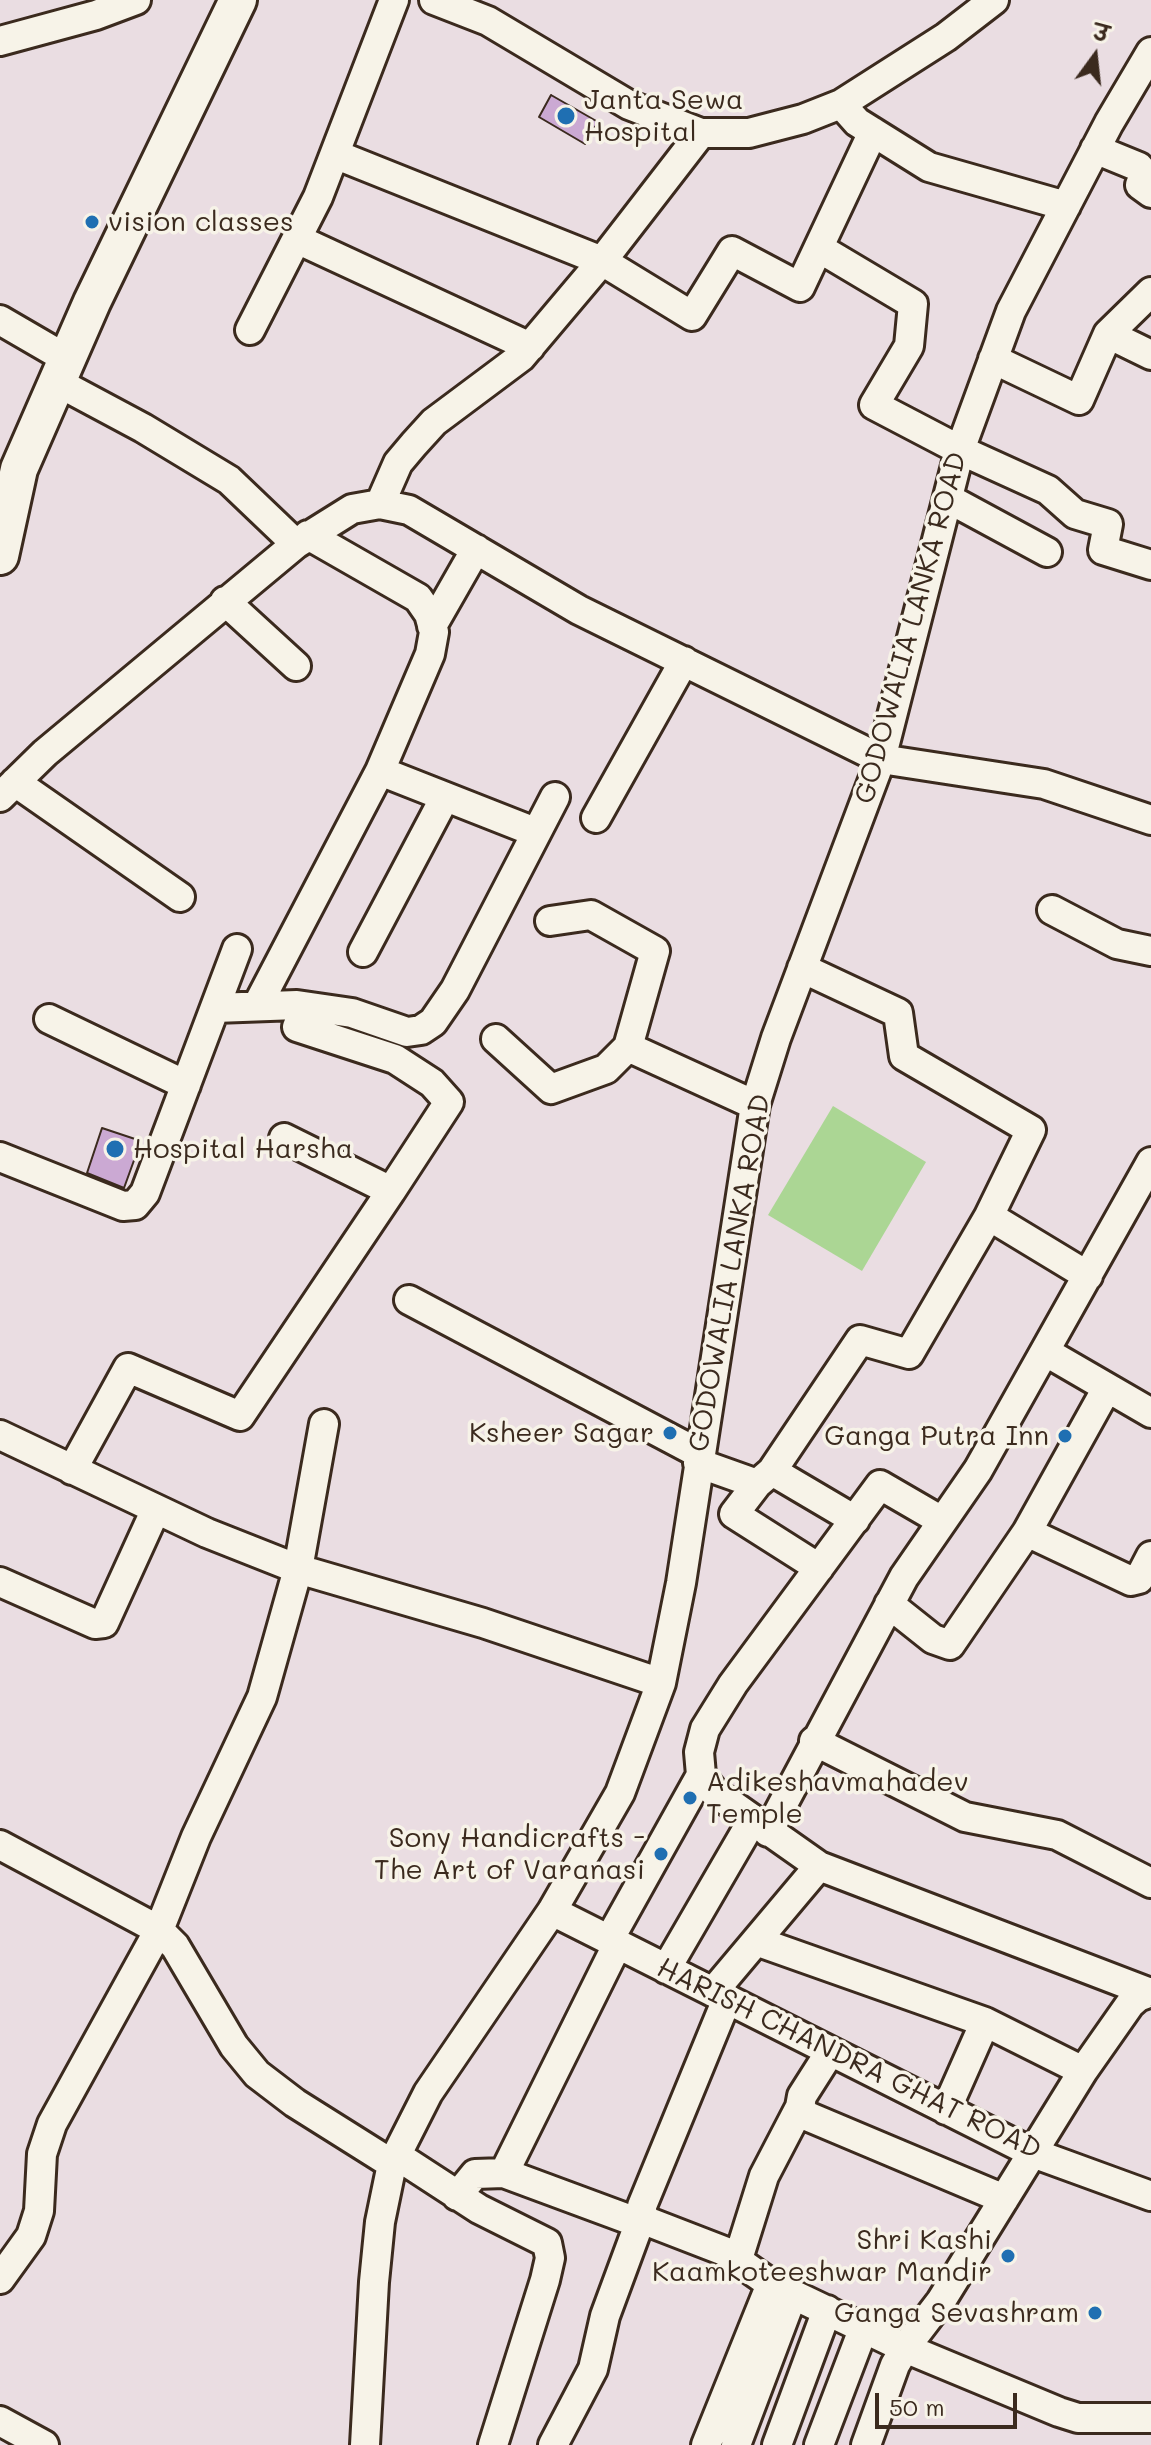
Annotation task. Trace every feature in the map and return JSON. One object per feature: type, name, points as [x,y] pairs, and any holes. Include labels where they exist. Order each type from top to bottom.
[{"type":"main road","points":[[0,556],[19,469],[62,371],[238,0]]},
{"type":"street","points":[[0,41],[96,15],[136,0]]},
{"type":"street","points":[[250,330],[318,197],[394,0]]},
{"type":"street","points":[[434,0],[502,28],[629,105],[701,133],[749,133],[803,119],[841,104],[946,37],[994,0]]},
{"type":"street","name":"GODOWALIA LANKA ROAD","points":[[365,2445],[380,2222],[394,2160],[428,2093],[552,1911],[620,1793],[661,1683],[755,1105],[802,968],[881,759],[960,450],[1011,311],[1095,149],[1151,52]]},
{"type":"street","points":[[841,104],[857,122],[929,167],[1066,206]]},
{"type":"street","points":[[347,159],[602,261],[692,316],[732,251],[800,287],[873,132]]},
{"type":"street","points":[[380,504],[398,463],[414,444],[434,422],[530,347],[602,261],[701,133]]},
{"type":"street","points":[[1095,149],[1139,167],[1144,175],[1140,185],[1151,193]]},
{"type":"street","points":[[297,239],[530,347]]},
{"type":"street","points":[[819,248],[913,304],[909,346],[874,405],[960,450],[1048,490],[1075,514],[1108,524],[1103,550],[1151,565]]},
{"type":"street","points":[[993,359],[1079,400],[1108,334],[1151,292]]},
{"type":"street","points":[[0,320],[62,371],[143,428],[229,480],[302,540],[418,598],[432,626]]},
{"type":"street","points":[[1108,334],[1151,355]]},
{"type":"street","points":[[0,499],[19,469]]},
{"type":"street","points":[[949,499],[1047,552]]},
{"type":"street","points":[[180,897],[8,790],[225,601],[302,540],[352,509],[380,504],[409,510],[579,610],[881,759],[1044,784],[1151,820]]},
{"type":"street","points":[[257,1006],[380,771],[430,654],[432,626],[476,549]]},
{"type":"street","points":[[225,601],[296,666]]},
{"type":"street","points":[[596,818],[684,661]]},
{"type":"street","points":[[380,771],[535,832]]},
{"type":"street","points":[[363,952],[445,797]]},
{"type":"street","points":[[215,1008],[326,1008],[407,1032],[421,1030],[433,1022],[455,990],[555,797]]},
{"type":"street","points":[[1052,910],[1117,944],[1151,951]]},
{"type":"street","points":[[496,1039],[551,1089],[606,1069],[628,1047],[655,951],[591,915],[550,921]]},
{"type":"street","points":[[0,1157],[108,1201],[123,1206],[135,1205],[145,1193],[237,949]]},
{"type":"street","points":[[802,968],[898,1013],[904,1056],[1031,1130],[989,1216],[909,1354],[860,1340],[764,1478],[734,1514],[819,1568]]},
{"type":"street","points":[[49,1019],[186,1085]]},
{"type":"street","points":[[72,1470],[128,1368],[240,1416],[449,1102],[432,1083],[395,1059],[297,1027]]},
{"type":"street","points":[[628,1047],[755,1105]]},
{"type":"street","points":[[284,1138],[391,1191]]},
{"type":"street","points":[[666,1969],[814,1741],[889,1604],[978,1470],[1147,1176]]},
{"type":"street","points":[[989,1216],[1088,1276]]},
{"type":"street","points":[[409,1300],[699,1458],[764,1478],[855,1520]]},
{"type":"street","points":[[1046,1352],[1151,1413]]},
{"type":"street","points":[[889,1604],[933,1639],[950,1645],[1027,1532],[1107,1388]]},
{"type":"street","points":[[0,2279],[31,2236],[39,2211],[42,2154],[52,2124],[159,1930],[196,1837],[262,1697],[298,1569],[324,1424]]},
{"type":"street","points":[[2,1440],[298,1569],[483,1623],[661,1683]]},
{"type":"street","points":[[942,1521],[880,1485],[733,1684],[705,1729],[699,1752],[701,1775],[714,1792],[819,1866],[1150,1992]]},
{"type":"street","points":[[0,1582],[95,1624],[104,1623],[156,1509]]},
{"type":"street","points":[[1027,1532],[1131,1581],[1139,1579],[1151,1556]]},
{"type":"street","points":[[814,1741],[965,1817],[1057,1835],[1151,1883]]},
{"type":"street","points":[[504,2173],[613,1942],[701,1775]]},
{"type":"street","points":[[0,1845],[159,1930],[175,1946],[234,2046],[257,2074],[295,2103],[457,2196],[547,2243],[550,2258],[493,2445]]},
{"type":"street","points":[[553,2445],[593,2369],[605,2316],[640,2220],[642,2206],[720,1996],[756,1941],[819,1866]]},
{"type":"street","name":"HARISH CHANDRA GHAT ROAD","points":[[552,1911],[1033,2153],[1151,2196]]},
{"type":"street","points":[[756,1941],[985,2022],[1083,2071]]},
{"type":"street","points":[[866,2445],[895,2365],[905,2348],[941,2301],[1083,2071],[1130,2004],[1150,1992]]},
{"type":"street","points":[[946,2110],[985,2022]]},
{"type":"street","points":[[738,2259],[764,2176],[800,2107],[802,2096],[830,2052]]},
{"type":"street","points":[[800,2107],[807,2116],[823,2124],[1004,2199]]},
{"type":"street","points":[[457,2196],[475,2174],[504,2173],[640,2220],[738,2259],[782,2289],[905,2348],[1078,2418],[1151,2418]]},
{"type":"street","points":[[706,2445],[782,2289]]},
{"type":"street","points":[[736,2445],[782,2289]]},
{"type":"street","points":[[777,2445],[827,2310]]},
{"type":"street","points":[[819,2445],[864,2327]]},
{"type":"street","points":[[0,2421],[44,2445]]},
{"type":"green space","points":[[833,1106],[926,1162],[862,1271],[768,1215]]},
{"type":"building","points":[[551,95],[598,122],[585,144],[539,117]]},
{"type":"building","points":[[102,1128],[141,1141],[124,1188],[87,1173]]},
{"type":"place","name":"Janta Sewa Hospital","points":[[566,116]]},
{"type":"place","name":"vision classes","points":[[92,222]]},
{"type":"place","name":"Hospital Harsha","points":[[115,1149]]},
{"type":"place","name":"Ksheer Sagar","points":[[670,1433]]},
{"type":"place","name":"Ganga Putra Inn","points":[[1065,1436]]},
{"type":"place","name":"Adikeshavmahadev Temple","points":[[690,1798]]},
{"type":"place","name":"Sony Handicrafts - The Art of Varanasi","points":[[661,1854]]},
{"type":"place","name":"Shri Kashi Kaamkoteeshwar Mandir","points":[[1008,2256]]},
{"type":"place","name":"Ganga Sevashram","points":[[1095,2313]]}]
